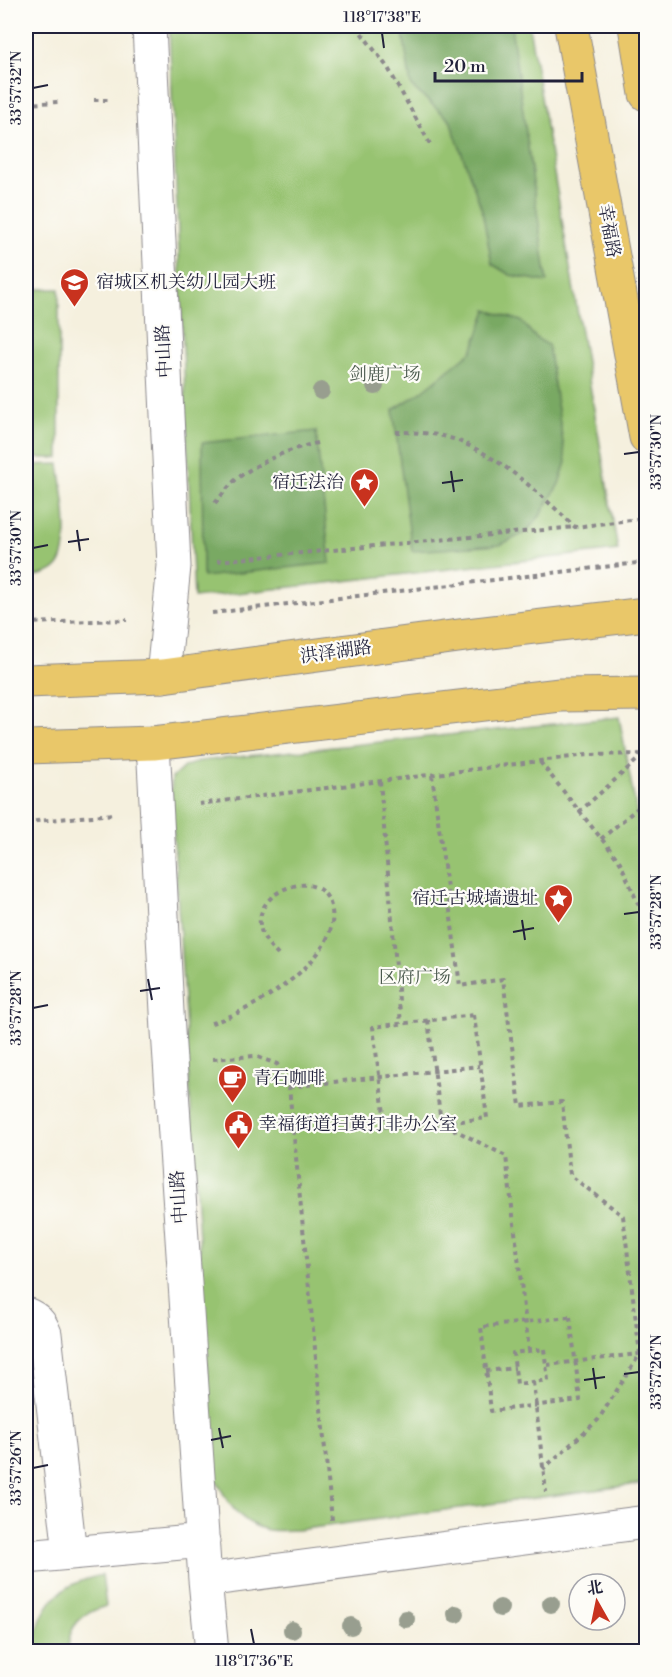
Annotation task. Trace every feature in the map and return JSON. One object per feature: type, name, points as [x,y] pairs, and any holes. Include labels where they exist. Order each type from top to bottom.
[{"type":"main road","name":"幸福路","points":[[571,26],[646,437]]},
{"type":"main road","points":[[635,26],[646,94]]},
{"type":"main road","name":"洪泽湖路","points":[[26,681],[163,676],[466,635],[646,614]]},
{"type":"main road","points":[[26,747],[153,743],[560,695],[646,694]]},
{"type":"street","name":"中山路","points":[[149,26],[174,566],[163,676]]},
{"type":"street","name":"中山路","points":[[153,743],[170,1063],[205,1581],[212,1652]]},
{"type":"street","points":[[26,1314],[35,1318],[45,1334],[70,1553]]},
{"type":"street","points":[[205,1581],[646,1522]]},
{"type":"street","points":[[26,1557],[203,1541]]},
{"type":"path","points":[[356,26],[388,68],[430,144]]},
{"type":"path","points":[[26,104],[58,102]]},
{"type":"path","points":[[396,432],[413,432],[454,439],[503,465],[539,493],[574,527]]},
{"type":"path","points":[[212,506],[237,478],[269,460],[305,445],[317,443]]},
{"type":"path","points":[[174,566],[646,518]]},
{"type":"path","points":[[26,623],[168,619],[646,562]]},
{"type":"path","points":[[26,822],[157,810],[586,755],[645,754]]},
{"type":"path","points":[[645,754],[646,764]]},
{"type":"path","points":[[579,812],[645,754]]},
{"type":"path","points":[[539,761],[620,862],[646,922]]},
{"type":"path","points":[[432,775],[460,986],[503,979],[520,1106],[562,1102],[570,1175],[623,1216],[640,1354],[598,1420],[543,1469]]},
{"type":"path","points":[[380,781],[401,1024]]},
{"type":"path","points":[[601,839],[646,801]]},
{"type":"path","points":[[168,1031],[224,1020],[246,1010],[285,985],[308,964],[332,928],[330,903],[322,891],[309,885],[292,885],[277,892],[265,903],[260,917],[260,928],[264,939],[278,955]]},
{"type":"path","points":[[474,1015],[487,1118],[386,1131],[373,1027],[401,1024],[474,1015]]},
{"type":"path","points":[[428,1020],[441,1124]]},
{"type":"path","points":[[170,1063],[255,1056],[277,1064],[289,1087],[337,1564]]},
{"type":"path","points":[[289,1087],[480,1066]]},
{"type":"path","points":[[441,1124],[506,1156],[529,1350]]},
{"type":"path","points":[[570,1317],[575,1361],[580,1400],[491,1411],[481,1327],[570,1317]]},
{"type":"path","points":[[544,1349],[548,1380],[517,1384],[513,1353],[529,1350],[544,1349]]},
{"type":"path","points":[[547,1365],[646,1353]]},
{"type":"path","points":[[486,1371],[515,1368]]},
{"type":"path","points":[[533,1382],[551,1535]]},
{"type":"green space","name":"剑鹿广场","points":[[169,26],[529,26],[618,550],[194,598]]},
{"type":"green space","points":[[402,26],[511,26],[547,282],[510,275],[492,264],[482,210],[450,120],[411,86]]},
{"type":"green space","points":[[26,289],[59,289],[59,458],[26,458]]},
{"type":"green space","points":[[487,310],[521,321],[536,338],[548,345],[566,462],[559,484],[540,516],[525,533],[500,545],[412,551],[393,410],[420,393],[472,351]]},
{"type":"green space","points":[[316,431],[330,563],[203,577],[202,443]]},
{"type":"green space","points":[[59,464],[66,517],[65,547],[62,558],[57,567],[50,572],[26,577],[26,465]]},
{"type":"green space","name":"区府广场","points":[[619,717],[646,863],[646,1483],[297,1530],[264,1529],[246,1521],[233,1508],[214,1476],[171,795],[172,778],[184,767],[200,761]]},
{"type":"green space","points":[[102,1575],[106,1606],[90,1612],[78,1621],[71,1634],[68,1651],[34,1651],[40,1621],[53,1600],[73,1584]]},
{"type":"place","name":"宿城区机关幼儿园大班","points":[[75,308]]},
{"type":"place","name":"宿迁法治","points":[[365,508]]},
{"type":"place","name":"宿迁古城墙遗址","points":[[559,924]]},
{"type":"place","name":"青石咖啡","points":[[232,1104]]},
{"type":"place","name":"幸福街道扫黄打非办公室","points":[[238,1150]]}]
